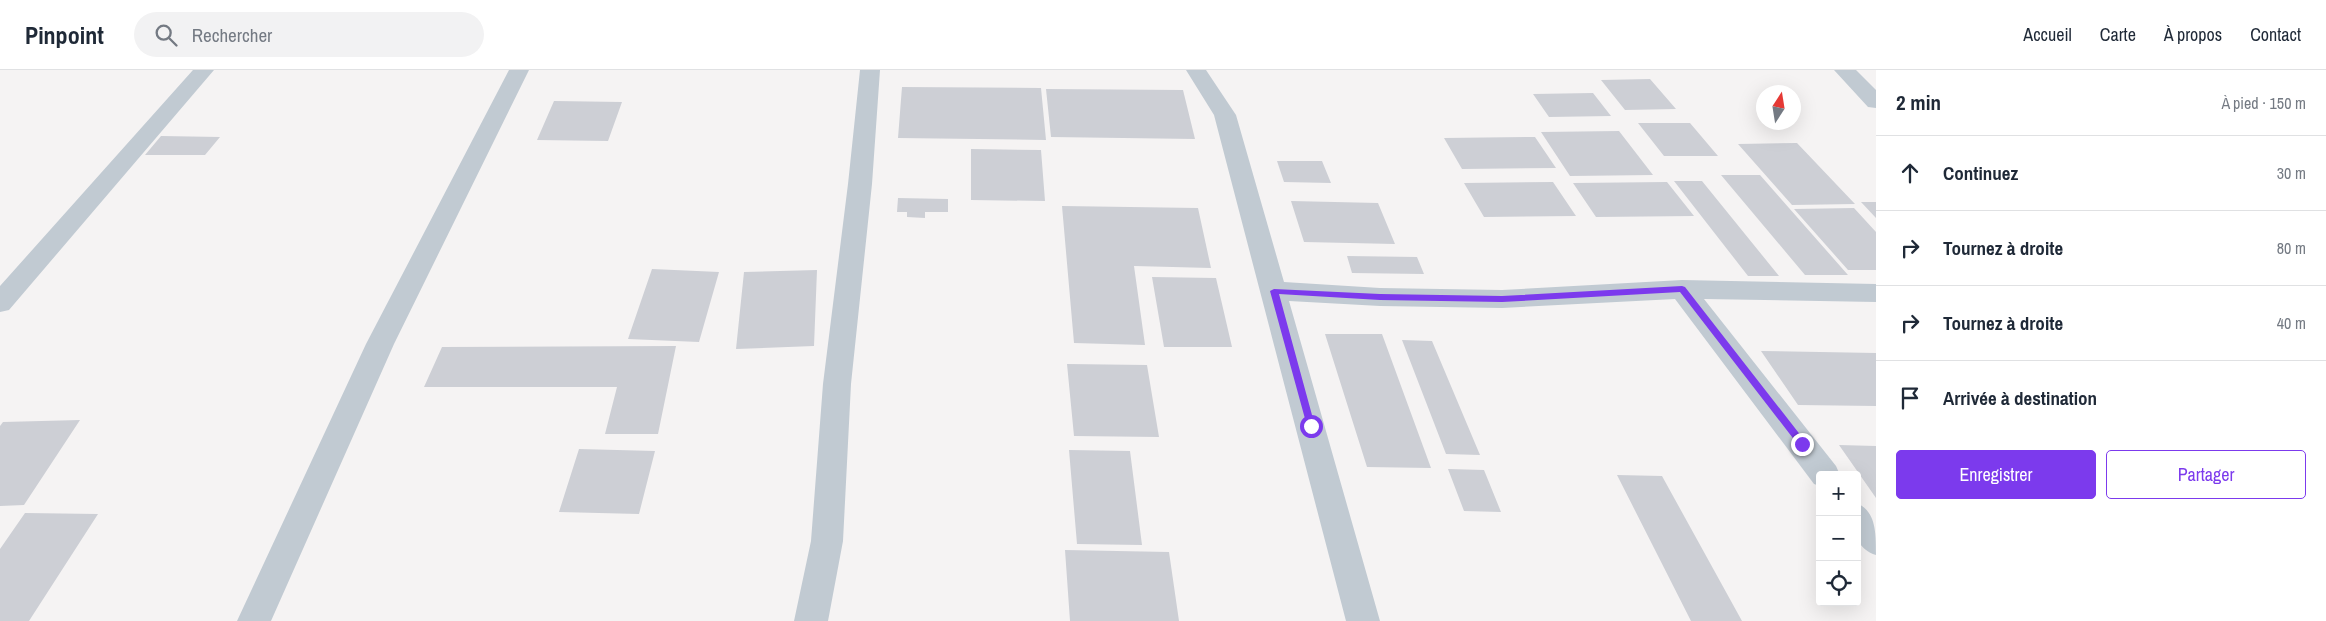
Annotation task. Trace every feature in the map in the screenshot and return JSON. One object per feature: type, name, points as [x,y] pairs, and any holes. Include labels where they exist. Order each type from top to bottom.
[{"type":"street","points":[[0,303],[204,70]]},
{"type":"street","points":[[254,621],[380,344],[519,70]]},
{"type":"street","points":[[811,621],[827,541],[837,384],[860,184],[870,70]]},
{"type":"street","points":[[1196,70],[1225,115],[1363,621]]},
{"type":"street","points":[[1844,70],[1876,102]]},
{"type":"street","points":[[1274,291],[1380,297],[1502,299],[1682,289],[1876,294]]},
{"type":"street","points":[[1682,289],[1822,471]]},
{"type":"street","points":[[1861,521],[1876,540]]},
{"type":"building","points":[[1650,79],[1676,109],[1625,110],[1601,80]]},
{"type":"building","points":[[902,87],[1041,88],[1046,140],[898,138]]},
{"type":"building","points":[[1046,89],[1183,90],[1195,139],[1051,137]]},
{"type":"building","points":[[1593,93],[1611,116],[1549,117],[1533,94]]},
{"type":"building","points":[[554,101],[622,102],[608,141],[537,140]]},
{"type":"building","points":[[1638,123],[1690,123],[1718,156],[1664,156]]},
{"type":"building","points":[[1619,131],[1653,175],[1570,176],[1541,132]]},
{"type":"building","points":[[161,136],[220,137],[205,155],[145,155]]},
{"type":"building","points":[[1535,137],[1556,168],[1462,169],[1444,138]]},
{"type":"building","points":[[1797,143],[1855,204],[1792,205],[1738,144]]},
{"type":"building","points":[[971,149],[1041,150],[1045,201],[971,200]]},
{"type":"building","points":[[1277,161],[1322,161],[1331,183],[1284,182]]},
{"type":"building","points":[[1721,175],[1760,175],[1848,275],[1805,275]]},
{"type":"building","points":[[1674,181],[1702,181],[1779,276],[1748,276]]},
{"type":"building","points":[[1553,182],[1576,216],[1484,217],[1464,183]]},
{"type":"building","points":[[1667,182],[1694,216],[1596,217],[1573,183]]},
{"type":"building","points":[[898,198],[948,199],[948,212],[925,212],[925,218],[907,217],[907,212],[897,212]]},
{"type":"building","points":[[1291,201],[1378,203],[1395,244],[1304,242]]},
{"type":"building","points":[[1861,202],[1876,202],[1876,218]]},
{"type":"building","points":[[1062,206],[1198,208],[1211,268],[1134,266],[1145,345],[1074,343]]},
{"type":"building","points":[[1854,208],[1876,232],[1876,270],[1848,270],[1794,209]]},
{"type":"building","points":[[1347,256],[1417,257],[1424,274],[1352,273]]},
{"type":"building","points":[[652,269],[719,272],[699,342],[628,339]]},
{"type":"building","points":[[817,270],[814,346],[736,349],[744,272]]},
{"type":"building","points":[[1152,277],[1216,278],[1232,347],[1164,347]]},
{"type":"building","points":[[1325,334],[1382,334],[1431,468],[1367,467]]},
{"type":"building","points":[[1402,340],[1432,341],[1480,455],[1446,454]]},
{"type":"building","points":[[676,346],[658,434],[605,434],[617,387],[424,387],[442,347]]},
{"type":"building","points":[[1761,351],[1876,353],[1876,406],[1798,405]]},
{"type":"building","points":[[1067,364],[1147,365],[1159,437],[1074,436]]},
{"type":"building","points":[[80,420],[24,505],[0,506],[0,426],[3,422]]},
{"type":"building","points":[[1839,445],[1876,446],[1876,498],[1861,477],[1861,471],[1857,471]]},
{"type":"building","points":[[579,449],[655,451],[639,514],[559,512]]},
{"type":"building","points":[[1069,450],[1130,451],[1142,545],[1077,544]]},
{"type":"building","points":[[1448,469],[1484,470],[1501,512],[1464,511]]},
{"type":"building","points":[[1617,475],[1662,476],[1742,621],[1691,621]]},
{"type":"building","points":[[25,513],[98,514],[29,621],[0,621],[0,549]]},
{"type":"building","points":[[1065,550],[1169,552],[1179,621],[1070,621]]},
{"type":"route","points":[[1311,426],[1274,291],[1380,297],[1502,299],[1682,289],[1802,444]]}]
